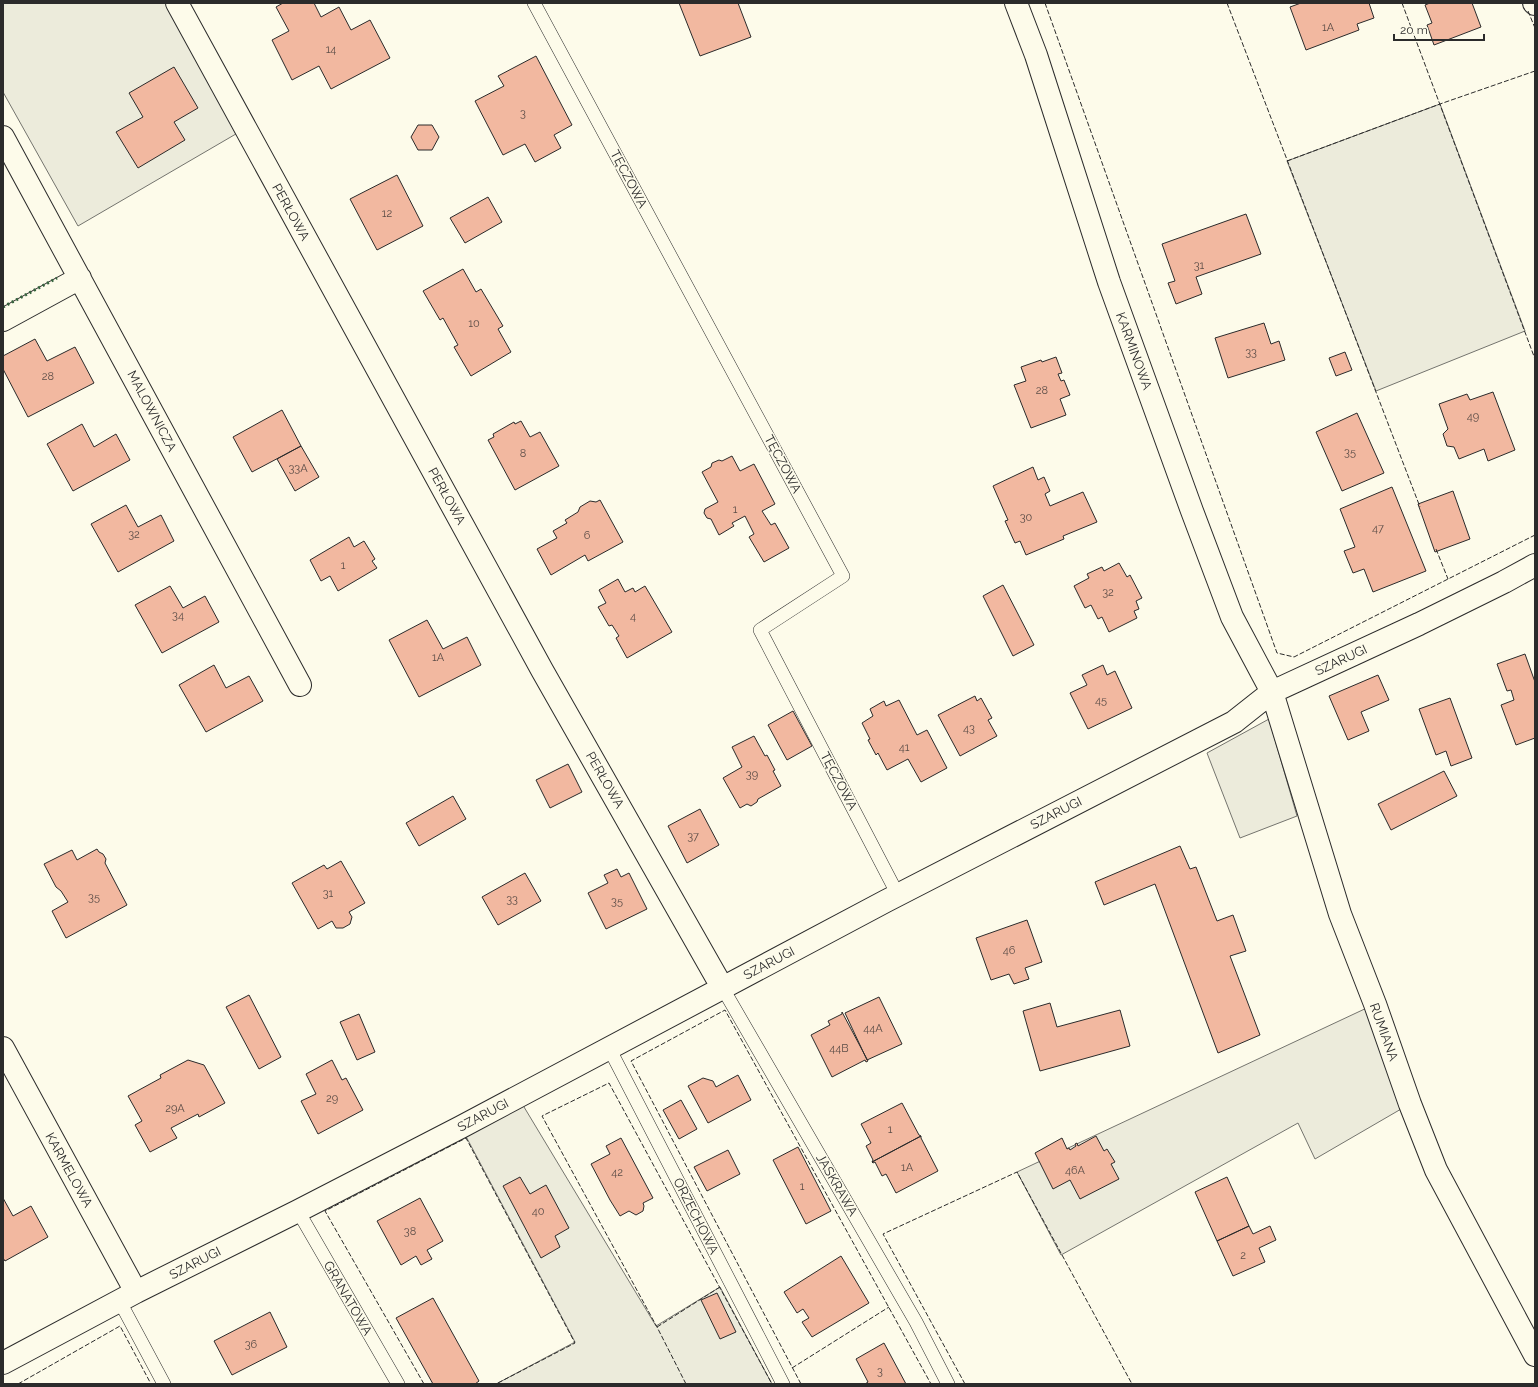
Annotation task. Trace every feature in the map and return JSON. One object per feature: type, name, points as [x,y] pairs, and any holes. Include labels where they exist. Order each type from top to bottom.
[{"type":"street","name":"PERŁOWA","points":[[177,3],[542,670],[722,987]]},
{"type":"street","name":"KARMINOWA","points":[[1016,3],[1036,55],[1109,282],[1192,511],[1232,617],[1272,692]]},
{"type":"street","name":"MALOWNICZA","points":[[3,137],[300,685]]},
{"type":"street","points":[[3,320],[80,278]]},
{"type":"street","name":"SZARUGI","points":[[3,1363],[127,1296],[298,1211],[506,1104],[722,987],[1234,722],[1272,692],[1419,624],[1535,565]]},
{"type":"street","name":"RUMIANA","points":[[1272,692],[1340,914],[1436,1170],[1535,1355]]},
{"type":"street","name":"KARMELOWA","points":[[3,1048],[127,1296]]},
{"type":"lane","name":"TĘCZOWA","points":[[534,3],[843,576],[760,630],[898,895]]},
{"type":"lane","name":"JASKRAWA","points":[[722,987],[916,1322],[948,1384]]},
{"type":"lane","name":"ORZECHOWA","points":[[609,1048],[783,1384]]},
{"type":"lane","name":"GRANATOWA","points":[[298,1211],[398,1384]]},
{"type":"lane","points":[[127,1296],[164,1384]]},
{"type":"shaded area","points":[[3,3],[170,3],[241,131],[78,226],[3,92]]},
{"type":"shaded area","points":[[1440,104],[1525,331],[1376,391],[1287,161]]},
{"type":"shaded area","points":[[1269,719],[1297,816],[1240,838],[1207,753]]},
{"type":"shaded area","points":[[1371,1006],[1408,1105],[1315,1159],[1298,1123],[1061,1255],[1017,1172]]},
{"type":"shaded area","points":[[518,1097],[656,1326],[720,1287],[772,1384],[496,1384],[575,1342],[461,1127]]},
{"type":"building","points":[[283,3],[314,3],[321,17],[339,7],[351,30],[370,20],[390,58],[331,89],[319,66],[292,80],[272,40],[289,31],[276,7]]},
{"type":"building","points":[[679,3],[738,3],[751,37],[700,56]]},
{"type":"building","points":[[1301,3],[1369,3],[1374,18],[1357,24],[1359,30],[1306,50],[1290,7]]},
{"type":"building","points":[[1430,3],[1472,3],[1481,27],[1434,45],[1427,25],[1432,23],[1425,5]]},
{"type":"building","points":[[536,56],[572,125],[554,135],[561,148],[535,162],[525,144],[503,155],[475,101],[504,86],[498,76]]},
{"type":"building","points":[[174,67],[198,108],[174,122],[185,140],[138,168],[116,132],[143,117],[129,93]]},
{"type":"building","points":[[418,125],[432,125],[439,137],[432,150],[418,150],[411,137]]},
{"type":"building","points":[[397,175],[423,226],[377,250],[350,199]]},
{"type":"building","points":[[488,197],[502,222],[465,243],[450,218]]},
{"type":"building","points":[[1246,214],[1261,254],[1196,277],[1202,294],[1176,304],[1168,283],[1175,281],[1162,244]]},
{"type":"building","points":[[463,269],[476,292],[481,289],[503,326],[498,329],[511,352],[471,376],[454,347],[458,345],[443,318],[440,320],[423,291]]},
{"type":"building","points":[[1264,323],[1271,344],[1279,341],[1285,360],[1228,378],[1215,338]]},
{"type":"building","points":[[35,339],[47,361],[75,347],[94,383],[28,417],[3,369],[3,356]]},
{"type":"building","points":[[1345,352],[1352,370],[1336,376],[1329,358]]},
{"type":"building","points":[[1056,357],[1062,373],[1058,374],[1061,381],[1064,380],[1070,395],[1060,399],[1066,415],[1031,428],[1014,385],[1026,381],[1021,367],[1041,360],[1042,362]]},
{"type":"building","points":[[1493,392],[1515,450],[1488,461],[1484,449],[1459,459],[1454,447],[1447,446],[1443,434],[1448,429],[1439,404],[1467,394],[1470,400]]},
{"type":"building","points":[[282,410],[301,446],[252,472],[233,437]]},
{"type":"building","points":[[1357,413],[1384,473],[1342,491],[1316,432]]},
{"type":"building","points":[[521,421],[530,437],[540,432],[559,466],[515,490],[488,440],[494,437],[493,434],[514,422],[515,424]]},
{"type":"building","points":[[82,424],[94,447],[116,434],[130,460],[73,491],[47,444]]},
{"type":"building","points":[[301,446],[319,477],[295,491],[277,459]]},
{"type":"building","points":[[732,456],[740,471],[754,464],[775,504],[762,511],[771,525],[775,523],[789,548],[764,562],[749,537],[754,534],[745,516],[732,523],[734,526],[719,535],[711,519],[707,518],[704,513],[705,509],[718,502],[702,472],[711,467],[712,463],[719,460],[722,461]]},
{"type":"building","points":[[1033,467],[1038,480],[1044,477],[1050,491],[1045,494],[1050,506],[1083,492],[1097,522],[1063,536],[1064,539],[1026,555],[1020,541],[1015,543],[1005,521],[1008,520],[993,486]]},
{"type":"building","points":[[1392,487],[1426,571],[1373,592],[1364,569],[1353,573],[1344,551],[1355,547],[1340,509]]},
{"type":"building","points":[[1453,491],[1470,539],[1435,552],[1418,504]]},
{"type":"building","points":[[600,500],[623,542],[588,561],[585,555],[551,575],[537,549],[557,538],[553,531],[567,523],[565,520],[578,512],[580,507],[590,501],[596,502]]},
{"type":"building","points":[[126,505],[138,527],[161,515],[174,541],[118,572],[91,524]]},
{"type":"building","points":[[349,537],[354,547],[364,541],[375,559],[372,561],[377,568],[338,591],[330,576],[321,581],[310,560]]},
{"type":"building","points":[[1119,563],[1127,577],[1130,575],[1142,598],[1136,601],[1139,609],[1134,611],[1137,618],[1109,632],[1102,617],[1098,619],[1091,605],[1085,608],[1074,586],[1089,578],[1087,574],[1102,567],[1104,571]]},
{"type":"building","points":[[618,579],[625,592],[633,588],[635,592],[645,586],[672,632],[627,658],[616,638],[619,636],[612,625],[609,626],[598,607],[606,603],[599,590]]},
{"type":"building","points":[[1003,585],[1034,645],[1013,656],[983,596]]},
{"type":"building","points":[[170,586],[183,608],[205,596],[219,622],[162,653],[135,605]]},
{"type":"building","points":[[427,620],[443,649],[467,637],[481,665],[419,697],[389,640]]},
{"type":"building","points":[[1525,654],[1535,682],[1535,738],[1516,745],[1501,705],[1514,700],[1511,690],[1507,691],[1497,664]]},
{"type":"building","points":[[214,665],[226,688],[249,676],[263,701],[206,732],[179,685]]},
{"type":"building","points":[[1103,665],[1107,675],[1115,671],[1132,708],[1088,729],[1070,693],[1087,685],[1082,675]]},
{"type":"building","points":[[1378,675],[1389,700],[1361,712],[1369,731],[1348,740],[1329,696]]},
{"type":"building","points":[[975,696],[977,701],[981,698],[992,718],[988,720],[997,736],[960,756],[938,715]]},
{"type":"building","points":[[1450,698],[1472,758],[1451,766],[1446,751],[1436,755],[1419,709]]},
{"type":"building","points":[[899,700],[917,735],[927,730],[947,768],[921,782],[908,759],[887,770],[878,753],[876,755],[868,740],[870,739],[862,723],[873,716],[870,709],[884,701],[886,706]]},
{"type":"building","points":[[793,711],[812,746],[787,760],[768,725]]},
{"type":"building","points":[[754,736],[765,756],[767,755],[781,786],[758,799],[757,802],[751,806],[747,804],[740,808],[723,778],[742,767],[732,747]]},
{"type":"building","points":[[568,764],[582,792],[550,808],[536,780]]},
{"type":"building","points":[[1444,771],[1457,796],[1391,830],[1378,804]]},
{"type":"building","points":[[453,796],[466,819],[419,846],[406,823]]},
{"type":"building","points":[[700,809],[719,845],[687,863],[668,826]]},
{"type":"building","points":[[1180,846],[1190,869],[1196,867],[1217,921],[1233,915],[1246,951],[1230,956],[1260,1035],[1218,1053],[1155,884],[1104,905],[1095,882]]},
{"type":"building","points":[[97,849],[106,859],[105,863],[127,905],[66,938],[52,911],[68,902],[61,891],[56,887],[44,864],[72,850],[77,860]]},
{"type":"building","points":[[341,861],[365,903],[349,912],[352,917],[350,924],[343,928],[336,928],[332,921],[318,929],[292,883],[324,865],[327,869]]},
{"type":"building","points":[[617,869],[621,877],[629,873],[647,909],[606,929],[588,893],[608,883],[604,875]]},
{"type":"building","points":[[525,873],[541,901],[498,925],[482,897]]},
{"type":"building","points":[[1027,920],[1042,962],[1025,968],[1029,979],[1014,984],[1009,974],[991,980],[976,938]]},
{"type":"building","points":[[249,995],[281,1057],[259,1069],[226,1007]]},
{"type":"building","points":[[879,997],[902,1044],[867,1060],[845,1013]]},
{"type":"building","points":[[1050,1003],[1057,1027],[1120,1010],[1130,1046],[1040,1071],[1023,1011]]},
{"type":"building","points":[[842,1012],[868,1061],[866,1062],[865,1060],[832,1077],[811,1035],[830,1025],[828,1021],[842,1014]]},
{"type":"building","points":[[359,1014],[375,1052],[357,1060],[340,1022]]},
{"type":"building","points":[[188,1060],[204,1065],[225,1103],[199,1117],[198,1114],[171,1128],[177,1138],[150,1152],[135,1125],[142,1121],[128,1096],[161,1078],[160,1075]]},
{"type":"building","points":[[332,1060],[342,1080],[346,1078],[363,1110],[318,1134],[301,1101],[316,1094],[306,1074]]},
{"type":"building","points":[[738,1075],[751,1100],[708,1123],[688,1086],[703,1078],[713,1081],[716,1087]]},
{"type":"building","points":[[681,1100],[697,1129],[679,1139],[663,1110]]},
{"type":"building","points":[[902,1103],[919,1135],[921,1136],[872,1162],[873,1160],[866,1146],[871,1143],[861,1124]]},
{"type":"building","points":[[921,1136],[938,1171],[896,1193],[886,1174],[882,1176],[875,1162],[872,1162]]},
{"type":"building","points":[[1096,1136],[1104,1151],[1107,1149],[1115,1162],[1111,1164],[1119,1179],[1080,1199],[1070,1180],[1053,1189],[1035,1153],[1062,1138],[1067,1149],[1069,1148],[1070,1150],[1076,1146],[1075,1144],[1077,1143],[1078,1146]]},
{"type":"building","points":[[621,1138],[653,1198],[643,1203],[643,1211],[636,1215],[629,1211],[620,1216],[591,1164],[610,1154],[606,1146]]},
{"type":"building","points":[[798,1147],[831,1211],[806,1224],[773,1160]]},
{"type":"building","points":[[728,1150],[740,1174],[707,1191],[694,1167]]},
{"type":"building","points":[[520,1177],[530,1194],[546,1185],[569,1228],[555,1236],[560,1247],[541,1258],[503,1186]]},
{"type":"building","points":[[1227,1177],[1249,1226],[1217,1241],[1195,1192]]},
{"type":"building","points":[[3,1198],[13,1216],[31,1206],[48,1237],[5,1261],[3,1258]]},
{"type":"building","points":[[420,1198],[443,1241],[427,1250],[432,1259],[421,1265],[416,1256],[401,1265],[377,1221]]},
{"type":"building","points":[[1249,1226],[1253,1234],[1270,1226],[1276,1240],[1259,1248],[1265,1262],[1233,1276],[1217,1241]]},
{"type":"building","points":[[841,1256],[869,1303],[812,1337],[802,1322],[809,1318],[803,1309],[797,1313],[784,1292]]},
{"type":"building","points":[[717,1293],[736,1332],[720,1339],[701,1300]]},
{"type":"building","points":[[433,1298],[479,1381],[475,1384],[433,1384],[396,1318]]},
{"type":"building","points":[[270,1312],[287,1347],[232,1375],[214,1341]]},
{"type":"building","points":[[884,1343],[906,1384],[865,1384],[868,1382],[856,1359]]},
{"type":"hedge","points":[[3,307],[57,278]]},
{"type":"fence","points":[[1045,3],[1277,653],[1294,657],[1535,535]]},
{"type":"fence","points":[[1227,3],[1420,507]]},
{"type":"fence","points":[[1402,3],[1535,359]]},
{"type":"fence","points":[[1528,11],[1535,28]]},
{"type":"fence","points":[[1287,161],[1440,104],[1535,71]]},
{"type":"fence","points":[[1436,549],[1448,579]]},
{"type":"fence","points":[[801,1384],[631,1061],[725,1010],[931,1384]]},
{"type":"fence","points":[[686,1384],[657,1327],[542,1116],[609,1083],[772,1384]]},
{"type":"fence","points":[[424,1384],[325,1211],[466,1138],[575,1343],[496,1384]]},
{"type":"fence","points":[[965,1384],[883,1234],[1017,1172],[1132,1384]]},
{"type":"fence","points":[[657,1327],[720,1287]]},
{"type":"fence","points":[[792,1368],[889,1307]]},
{"type":"fence","points":[[18,1384],[120,1326],[151,1384]]}]
